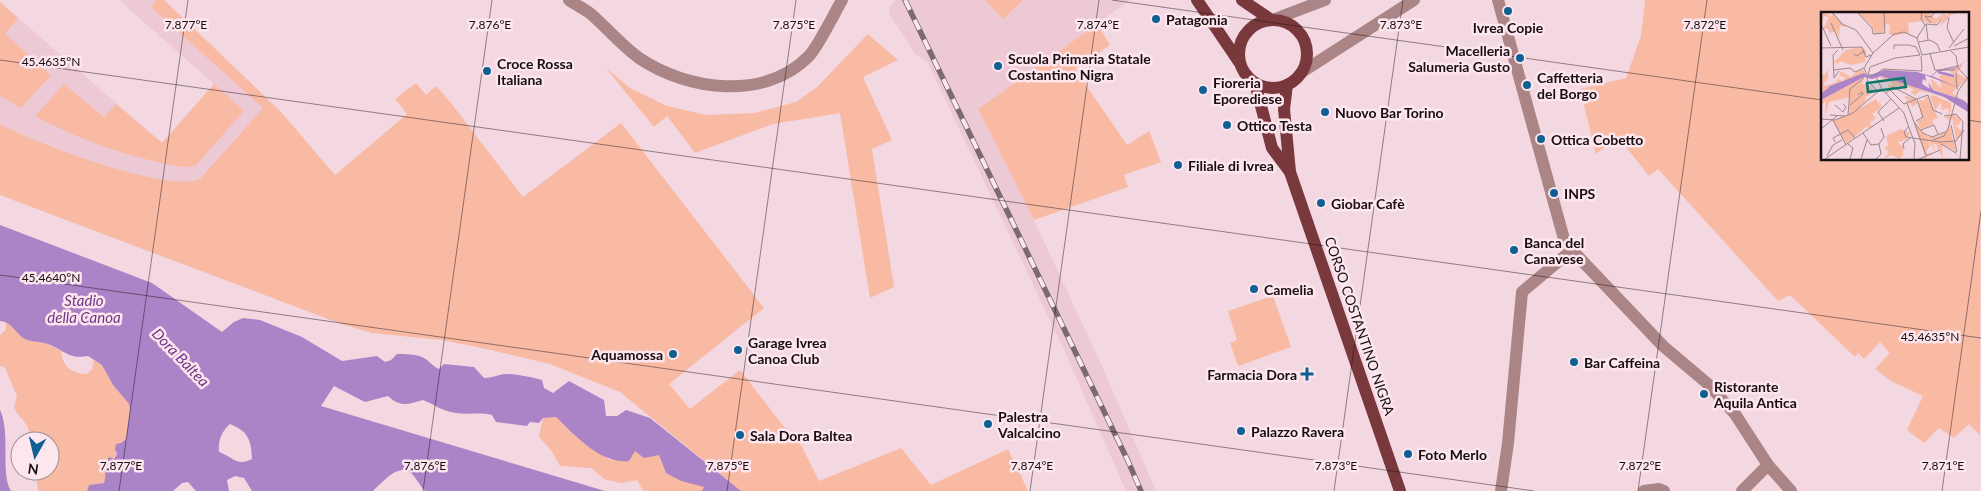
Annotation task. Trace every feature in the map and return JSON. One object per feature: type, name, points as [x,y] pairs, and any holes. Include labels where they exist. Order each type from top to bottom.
[{"type":"main road","points":[[1197,0],[1240,62],[1247,76],[1255,83],[1265,87],[1273,88],[1287,85],[1302,72],[1307,55],[1306,45],[1290,24],[1272,19],[1242,0]]},
{"type":"main road","points":[[1240,62],[1240,45],[1244,36],[1258,24],[1272,19]]},
{"type":"main road","name":"CORSO COSTANTINO NIGRA","points":[[1255,83],[1272,148],[1290,172]]},
{"type":"main road","name":"CORSO COSTANTINO NIGRA","points":[[1287,85],[1284,109],[1290,172],[1400,491]]},
{"type":"street","points":[[569,0],[589,12],[639,58],[672,76],[713,86],[750,85],[782,76],[809,55],[842,0]]},
{"type":"street","points":[[1272,19],[1325,0]]},
{"type":"street","points":[[1302,72],[1414,0]]},
{"type":"street","points":[[1498,0],[1564,239],[1572,250],[1663,346],[1708,384],[1735,414],[1768,465],[1790,491]]},
{"type":"street","points":[[1501,491],[1508,443],[1522,292],[1572,250]]},
{"type":"street","points":[[1742,491],[1768,465]]},
{"type":"street","points":[[1644,491],[1659,489],[1664,491]]},
{"type":"shaded area","points":[[119,0],[164,0],[281,112],[220,208],[0,147],[0,2],[162,143],[214,84]]},
{"type":"shaded area","points":[[157,0],[164,0],[281,112],[335,175],[407,114],[395,99],[416,83],[426,95],[436,86],[523,197],[621,123],[764,308],[669,384],[690,409],[740,370],[784,427],[799,441],[819,481],[901,448],[931,485],[1008,449],[1028,491],[741,491],[620,392],[550,364],[442,340],[372,333],[341,324],[0,195],[0,124],[40,142],[100,164],[160,179],[184,182],[200,179],[263,108],[151,7]]},
{"type":"shaded area","points":[[896,0],[1130,0],[978,109],[1034,220],[1102,366],[1156,491],[1126,491],[1065,352],[927,61],[916,55],[889,14],[890,6]]},
{"type":"shaded area","points":[[985,0],[1023,0],[1003,19]]},
{"type":"shaded area","points":[[1645,0],[1981,0],[1980,435],[1969,424],[1954,438],[1939,428],[1924,443],[1907,430],[1923,396],[1891,381],[1875,369],[1890,353],[1880,342],[1864,359],[1858,353],[1855,357],[1790,295],[1778,301],[1658,169],[1649,176],[1618,137],[1596,154],[1580,89],[1626,78],[1641,36]]},
{"type":"shaded area","points":[[0,2],[18,18],[5,34],[51,75],[21,108],[0,96]]},
{"type":"shaded area","points":[[1097,24],[1110,45],[1075,69],[1127,145],[1149,131],[1161,162],[1124,175],[1128,187],[1034,220],[978,109]]},
{"type":"shaded area","points":[[868,34],[898,60],[863,77],[892,140],[872,149],[894,287],[870,298],[840,113],[773,124],[695,153],[667,116],[654,127],[606,68],[630,88],[667,106],[706,115],[755,113],[796,102],[817,87]]},
{"type":"shaded area","points":[[64,84],[104,117],[116,104],[162,143],[214,84],[244,111],[196,165],[181,167],[143,159],[106,147],[69,133],[35,116]]},
{"type":"shaded area","points":[[1273,296],[1291,347],[1238,366],[1230,343],[1237,340],[1228,311]]},
{"type":"shaded area","points":[[6,321],[25,339],[43,342],[61,351],[66,365],[72,371],[87,374],[92,369],[94,360],[102,365],[113,385],[129,404],[130,410],[126,439],[121,443],[114,459],[106,461],[104,483],[89,485],[87,491],[38,491],[37,481],[60,481],[60,431],[29,431],[14,408],[17,396],[5,368],[0,366],[0,335],[6,330]]},
{"type":"shaded area","points":[[556,417],[574,434],[610,460],[635,451],[659,455],[671,473],[690,483],[704,487],[702,491],[643,491],[637,480],[621,483],[604,479],[591,468],[560,466],[551,450],[539,437],[543,418]]},
{"type":"water","points":[[0,225],[152,283],[222,332],[234,322],[243,318],[260,320],[302,337],[342,361],[377,356],[385,362],[391,360],[397,354],[413,355],[424,358],[439,369],[444,364],[474,367],[484,378],[509,374],[542,380],[544,388],[553,393],[569,381],[604,400],[606,416],[617,416],[626,410],[650,418],[741,491],[702,491],[704,487],[681,481],[666,473],[659,455],[644,458],[635,451],[629,461],[618,461],[608,458],[580,440],[556,417],[543,418],[539,423],[530,422],[527,426],[496,422],[492,415],[451,412],[423,400],[401,404],[388,396],[365,402],[334,386],[321,406],[605,491],[425,491],[410,472],[400,470],[373,491],[252,491],[244,478],[235,476],[227,480],[229,491],[196,491],[188,482],[182,483],[173,491],[87,491],[89,485],[104,483],[107,460],[109,457],[114,459],[117,454],[116,444],[126,439],[130,410],[129,404],[113,385],[102,365],[88,356],[70,355],[42,342],[27,340],[8,323],[0,321]],"holes":[[[230,424],[248,437],[252,459],[239,462],[219,452],[219,444],[224,430]]]},
{"type":"water","points":[[0,410],[5,430],[6,474],[11,491],[0,491]]},
{"type":"railway","points":[[905,0],[1141,491]]},
{"type":"place","name":"Ivrea Copie","points":[[1508,11]]},
{"type":"place","name":"Patagonia","points":[[1156,19]]},
{"type":"place","name":"Macelleria Salumeria Gusto","points":[[1520,58]]},
{"type":"place","name":"Scuola Primaria Statale Costantino Nigra","points":[[998,66]]},
{"type":"place","name":"Croce Rossa Italiana","points":[[487,71]]},
{"type":"place","name":"Caffetteria del Borgo","points":[[1527,85]]},
{"type":"place","name":"Fioreria Eporediese","points":[[1203,90]]},
{"type":"place","name":"Nuovo Bar Torino","points":[[1325,112]]},
{"type":"place","name":"Ottico Testa","points":[[1227,125]]},
{"type":"place","name":"Ottica Cobetto","points":[[1541,139]]},
{"type":"place","name":"Filiale di Ivrea","points":[[1178,165]]},
{"type":"place","name":"INPS","points":[[1554,193]]},
{"type":"place","name":"Giobar Cafè","points":[[1321,203]]},
{"type":"place","name":"Banca del Canavese","points":[[1514,250]]},
{"type":"place","name":"Camelia","points":[[1254,289]]},
{"type":"place","name":"Garage Ivrea Canoa Club","points":[[738,350]]},
{"type":"place","name":"Aquamossa","points":[[673,354]]},
{"type":"place","name":"Bar Caffeina","points":[[1574,362]]},
{"type":"place","name":"Farmacia Dora","points":[[1307,374]]},
{"type":"place","name":"Ristorante Aquila Antica","points":[[1704,394]]},
{"type":"place","name":"Palestra Valcalcino","points":[[988,424]]},
{"type":"place","name":"Palazzo Ravera","points":[[1241,431]]},
{"type":"place","name":"Sala Dora Baltea","points":[[740,435]]},
{"type":"place","name":"Foto Merlo","points":[[1408,454]]},
{"type":"water label","name":"Stadio della Canoa","points":[[84,308]]},
{"type":"water label","name":"Dora Baltea","points":[[181,357]]}]
